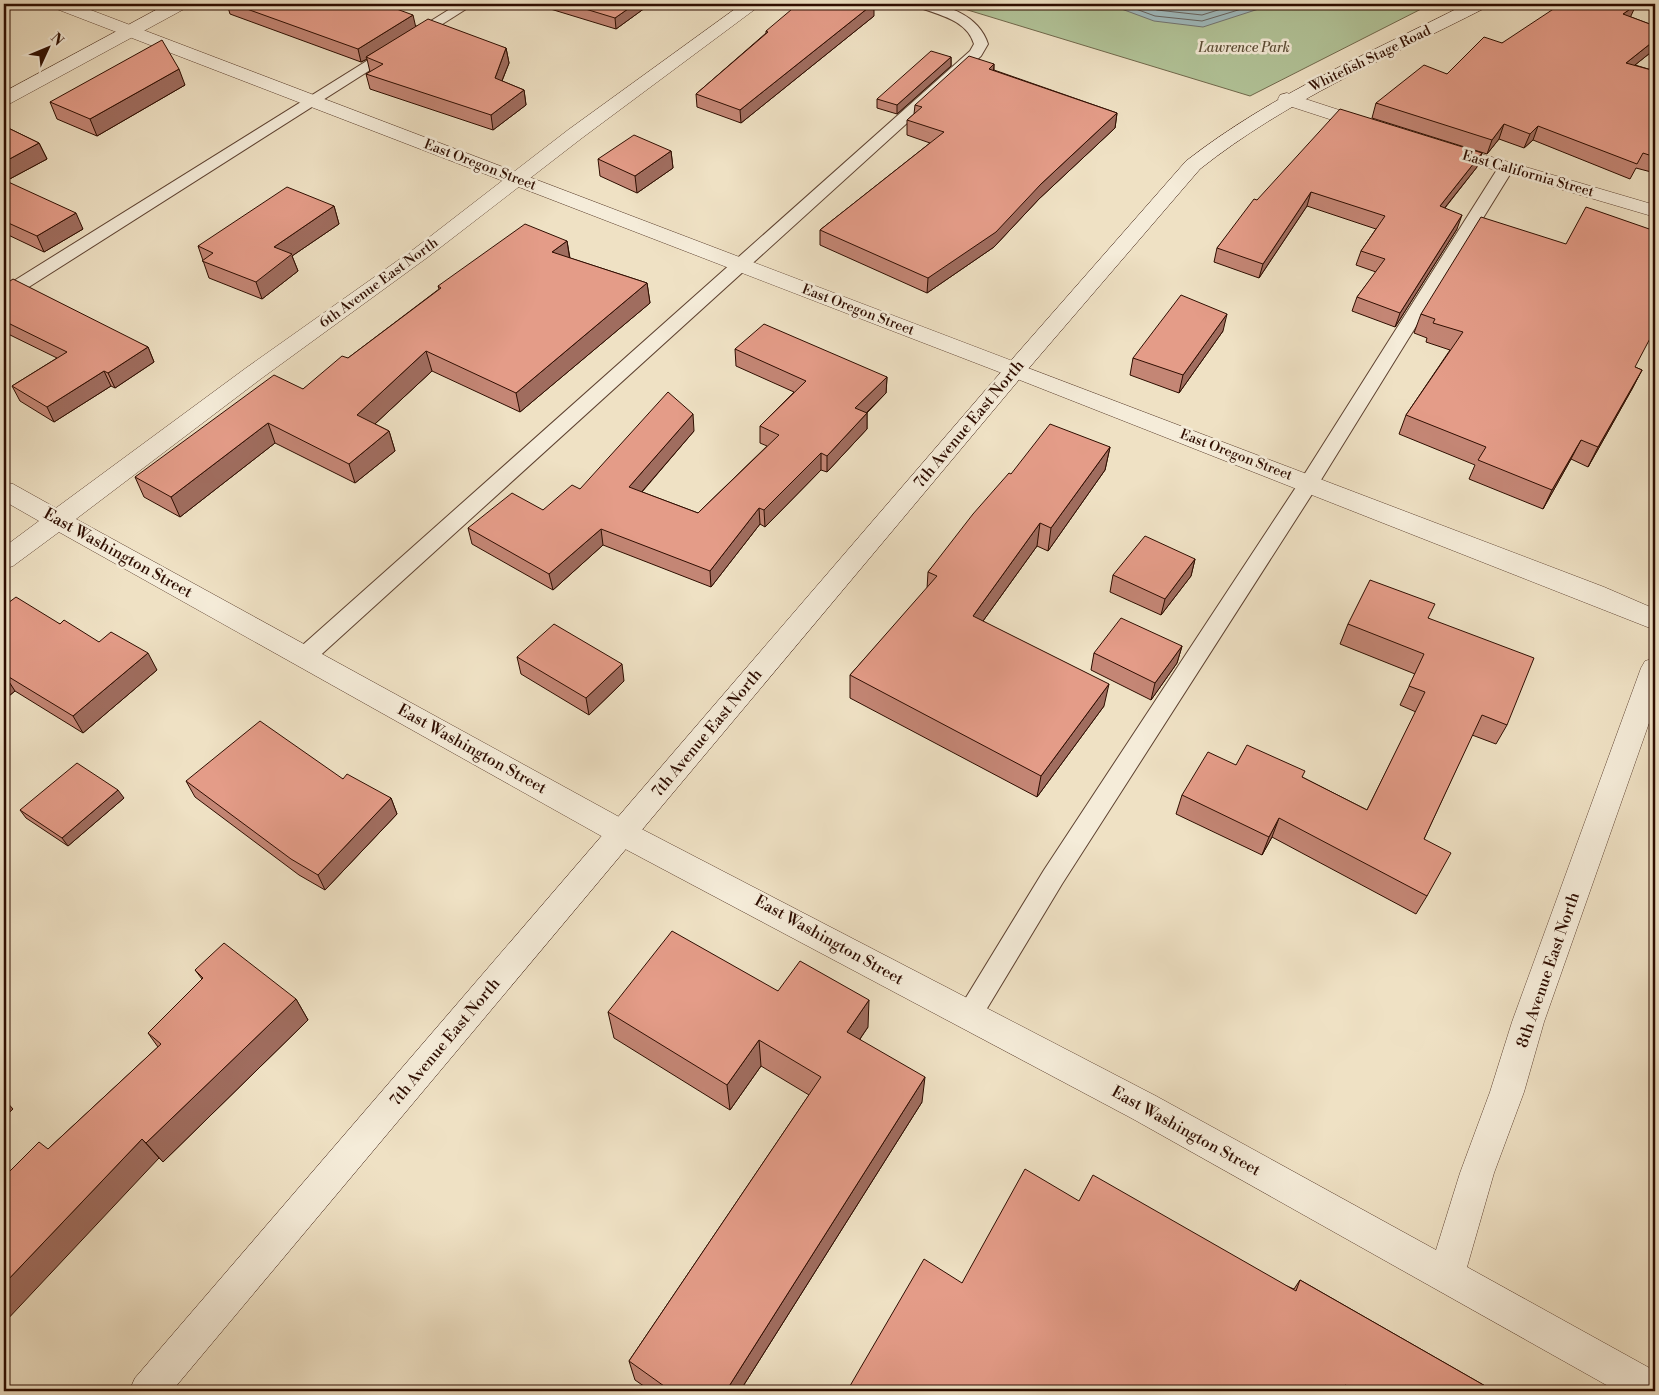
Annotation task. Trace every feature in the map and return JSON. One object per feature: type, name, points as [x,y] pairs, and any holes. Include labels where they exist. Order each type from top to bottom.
[{"type":"street","name":"East Oregon Street","points":[[60,4],[1309,483],[1595,594],[1655,620]]},
{"type":"street","points":[[4,100],[180,4]]},
{"type":"street","name":"6th Avenue East North","points":[[4,560],[753,4]]},
{"type":"street","name":"Whitefish Stage Road","points":[[1287,99],[1404,43],[1479,4]]},
{"type":"street","points":[[1287,99],[1384,131]]},
{"type":"street","name":"7th Avenue East North","points":[[148,1391],[1015,370],[1193,166],[1222,140],[1287,99]]},
{"type":"street","name":"East California Street","points":[[1422,142],[1655,211]]},
{"type":"street","name":"East Washington Street","points":[[4,490],[622,833],[725,883],[968,1016],[1070,1067],[1447,1274],[1526,1322],[1654,1391]]},
{"type":"street","name":"8th Avenue East North","points":[[1447,1274],[1477,1172],[1507,1092],[1528,1022],[1655,668]]},
{"type":"lane","points":[[4,295],[467,4]]},
{"type":"lane","points":[[305,656],[976,53],[981,44],[980,33],[969,23],[923,4]]},
{"type":"lane","points":[[968,1016],[1053,877],[1309,483],[1506,168]]},
{"type":"green space","name":"Lawrence Park","points":[[948,4],[1431,4],[1250,96]]},
{"type":"water","points":[[1108,4],[1274,4],[1203,27],[1154,21]]},
{"type":"building","points":[[233,4],[383,4],[413,15],[358,49]]},
{"type":"building","points":[[569,4],[635,4],[615,18]]},
{"type":"building","points":[[798,4],[873,4],[740,110],[696,94],[768,32],[766,31]]},
{"type":"building","points":[[1561,4],[1633,4],[1636,5],[1623,14],[1655,26],[1655,40],[1626,63],[1655,71],[1655,157],[1643,153],[1637,164],[1538,126],[1530,134],[1504,124],[1492,140],[1376,103],[1424,65],[1447,74],[1484,37],[1502,43]]},
{"type":"building","points":[[428,19],[506,48],[495,78],[524,90],[491,115],[366,74],[383,64],[366,57]]},
{"type":"building","points":[[162,40],[179,69],[90,119],[50,102]]},
{"type":"building","points":[[931,51],[951,57],[897,105],[877,99]]},
{"type":"building","points":[[969,56],[994,64],[989,69],[1117,113],[1041,184],[996,232],[928,278],[820,230],[944,132],[907,120],[922,107],[915,105]]},
{"type":"building","points":[[1340,109],[1482,153],[1440,206],[1462,215],[1400,313],[1357,297],[1385,259],[1361,251],[1385,216],[1311,192],[1263,264],[1217,248],[1254,199],[1257,200]]},
{"type":"building","points":[[4,126],[39,143],[4,162]]},
{"type":"building","points":[[634,135],[671,151],[635,176],[598,159]]},
{"type":"building","points":[[4,180],[76,213],[37,236],[4,221]]},
{"type":"building","points":[[287,187],[334,206],[274,247],[292,254],[256,282],[202,261],[213,253],[198,246]]},
{"type":"building","points":[[1586,207],[1655,231],[1655,329],[1635,367],[1642,370],[1598,447],[1581,440],[1552,490],[1478,460],[1486,447],[1406,415],[1463,332],[1433,323],[1435,319],[1421,314],[1481,217],[1566,244]]},
{"type":"building","points":[[525,224],[567,241],[552,252],[647,283],[516,393],[426,351],[357,415],[389,431],[349,464],[268,423],[171,497],[135,477],[274,375],[303,389],[342,356],[348,358],[441,288],[438,286]]},
{"type":"building","points":[[13,279],[148,347],[108,373],[104,371],[47,407],[12,386],[67,352],[4,321],[4,285]]},
{"type":"building","points":[[1181,295],[1227,314],[1183,375],[1133,358]]},
{"type":"building","points":[[764,324],[887,377],[855,408],[867,413],[827,456],[821,453],[764,510],[759,508],[710,571],[601,529],[549,574],[468,528],[512,493],[543,510],[572,485],[580,489],[668,392],[693,414],[629,487],[698,513],[779,435],[760,426],[806,381],[735,349]]},
{"type":"building","points":[[1050,424],[1110,447],[1051,528],[1040,523],[973,616],[1109,684],[1041,776],[850,675],[937,576],[928,572],[973,514],[1009,473],[1011,474]]},
{"type":"building","points":[[1145,536],[1195,559],[1165,599],[1113,575]]},
{"type":"building","points":[[1370,580],[1435,604],[1428,618],[1534,658],[1507,725],[1482,715],[1424,839],[1451,853],[1427,896],[1279,818],[1269,837],[1182,795],[1208,752],[1236,765],[1247,745],[1305,771],[1302,777],[1367,810],[1425,692],[1409,686],[1424,654],[1348,624]]},
{"type":"building","points":[[16,597],[60,624],[64,620],[99,642],[111,632],[148,653],[73,716],[4,674],[4,606]]},
{"type":"building","points":[[1121,618],[1182,646],[1155,683],[1094,653]]},
{"type":"building","points":[[554,624],[622,664],[586,698],[517,657]]},
{"type":"building","points":[[260,721],[343,779],[347,774],[391,798],[318,875],[291,859],[186,781]]},
{"type":"building","points":[[77,763],[118,790],[62,838],[20,810]]},
{"type":"building","points":[[672,931],[778,991],[800,961],[869,1000],[847,1032],[925,1077],[726,1391],[671,1391],[629,1361],[821,1077],[759,1040],[727,1085],[608,1012]]},
{"type":"building","points":[[224,943],[296,999],[146,1143],[142,1139],[4,1284],[4,1177],[39,1142],[48,1149],[161,1044],[148,1033],[203,978],[195,970]]},
{"type":"building","points":[[1025,1169],[1079,1201],[1093,1175],[1296,1291],[1300,1280],[1494,1391],[1356,1391],[1345,1385],[1343,1391],[847,1391],[924,1259],[962,1283]]}]
